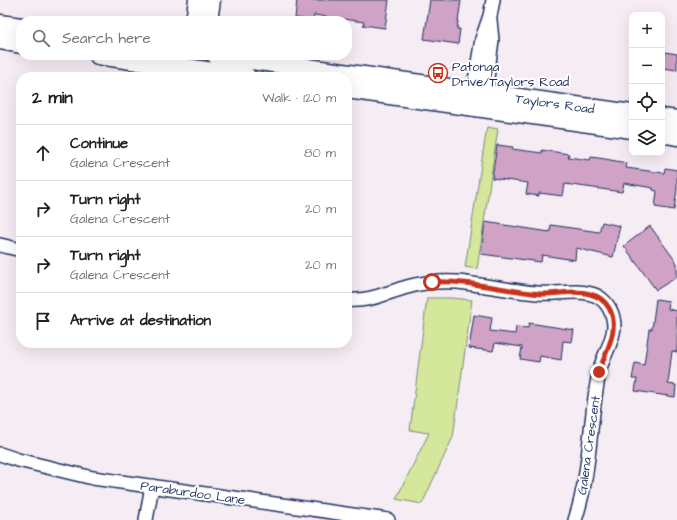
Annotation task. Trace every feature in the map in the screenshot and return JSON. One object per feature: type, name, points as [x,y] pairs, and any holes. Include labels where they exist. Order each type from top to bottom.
[{"type":"main road","points":[[0,24],[16,26]]},
{"type":"main road","points":[[0,40],[16,43]]},
{"type":"main road","points":[[165,60],[192,62],[229,72]]},
{"type":"main road","name":"Taylors Road","points":[[247,60],[322,72]]},
{"type":"main road","name":"Taylors Road","points":[[352,77],[597,114],[629,114]]},
{"type":"main road","name":"Taylors Road","points":[[352,89],[478,97]]},
{"type":"main road","name":"Taylors Road","points":[[597,114],[629,128]]},
{"type":"main road","points":[[665,118],[677,120]]},
{"type":"main road","points":[[665,134],[677,136]]},
{"type":"street","points":[[195,16],[197,0]]},
{"type":"street","points":[[210,16],[212,0]]},
{"type":"street","points":[[478,97],[482,39],[490,16],[492,0]]},
{"type":"street","points":[[0,245],[16,249]]},
{"type":"street","name":"Galena Crescent","points":[[352,300],[370,299],[419,284],[447,281],[536,293],[551,294],[578,292],[590,294],[605,302],[612,315],[614,329],[599,372],[582,496],[575,520]]},
{"type":"street","name":"Paraburdoo Lane","points":[[0,454],[18,460],[85,476],[329,516],[388,520]]},
{"type":"street","points":[[146,520],[152,486]]},
{"type":"green space","points":[[487,127],[498,129],[477,269],[465,267]]},
{"type":"green space","points":[[427,298],[472,300],[453,437],[422,504],[396,499],[429,433],[410,430]]},
{"type":"building","points":[[297,0],[389,0],[385,28],[363,25],[364,22],[352,20],[352,16],[295,16]]},
{"type":"building","points":[[430,0],[461,0],[457,29],[460,29],[458,44],[424,39]]},
{"type":"building","points":[[665,52],[677,54],[677,70],[665,68]]},
{"type":"building","points":[[497,145],[513,147],[512,149],[542,153],[542,150],[569,154],[568,157],[590,160],[591,157],[605,159],[627,163],[626,168],[664,173],[665,168],[677,170],[677,189],[674,210],[655,207],[657,191],[653,190],[653,188],[624,183],[622,192],[565,184],[563,196],[539,193],[539,196],[526,194],[528,183],[492,178]]},
{"type":"building","points":[[485,222],[550,232],[551,225],[599,232],[602,222],[620,226],[613,257],[576,248],[575,260],[542,255],[541,262],[481,254]]},
{"type":"building","points":[[650,226],[677,263],[677,277],[656,290],[624,246]]},
{"type":"building","points":[[656,299],[669,301],[668,309],[677,311],[677,352],[672,351],[668,384],[676,385],[675,397],[635,391],[637,379],[632,379],[635,363],[644,365],[649,329],[652,329]]},
{"type":"building","points":[[474,315],[492,318],[490,331],[515,334],[516,327],[528,328],[529,323],[574,330],[572,342],[563,341],[561,360],[540,356],[539,362],[520,359],[522,347],[495,343],[493,351],[469,348]]},
{"type":"place","name":"Patonga Drive/Taylors Road","points":[[438,73]]},
{"type":"route","points":[[432,282],[458,282],[536,293],[551,294],[578,292],[598,297],[605,302],[609,308],[614,322],[614,329],[599,372]]}]
